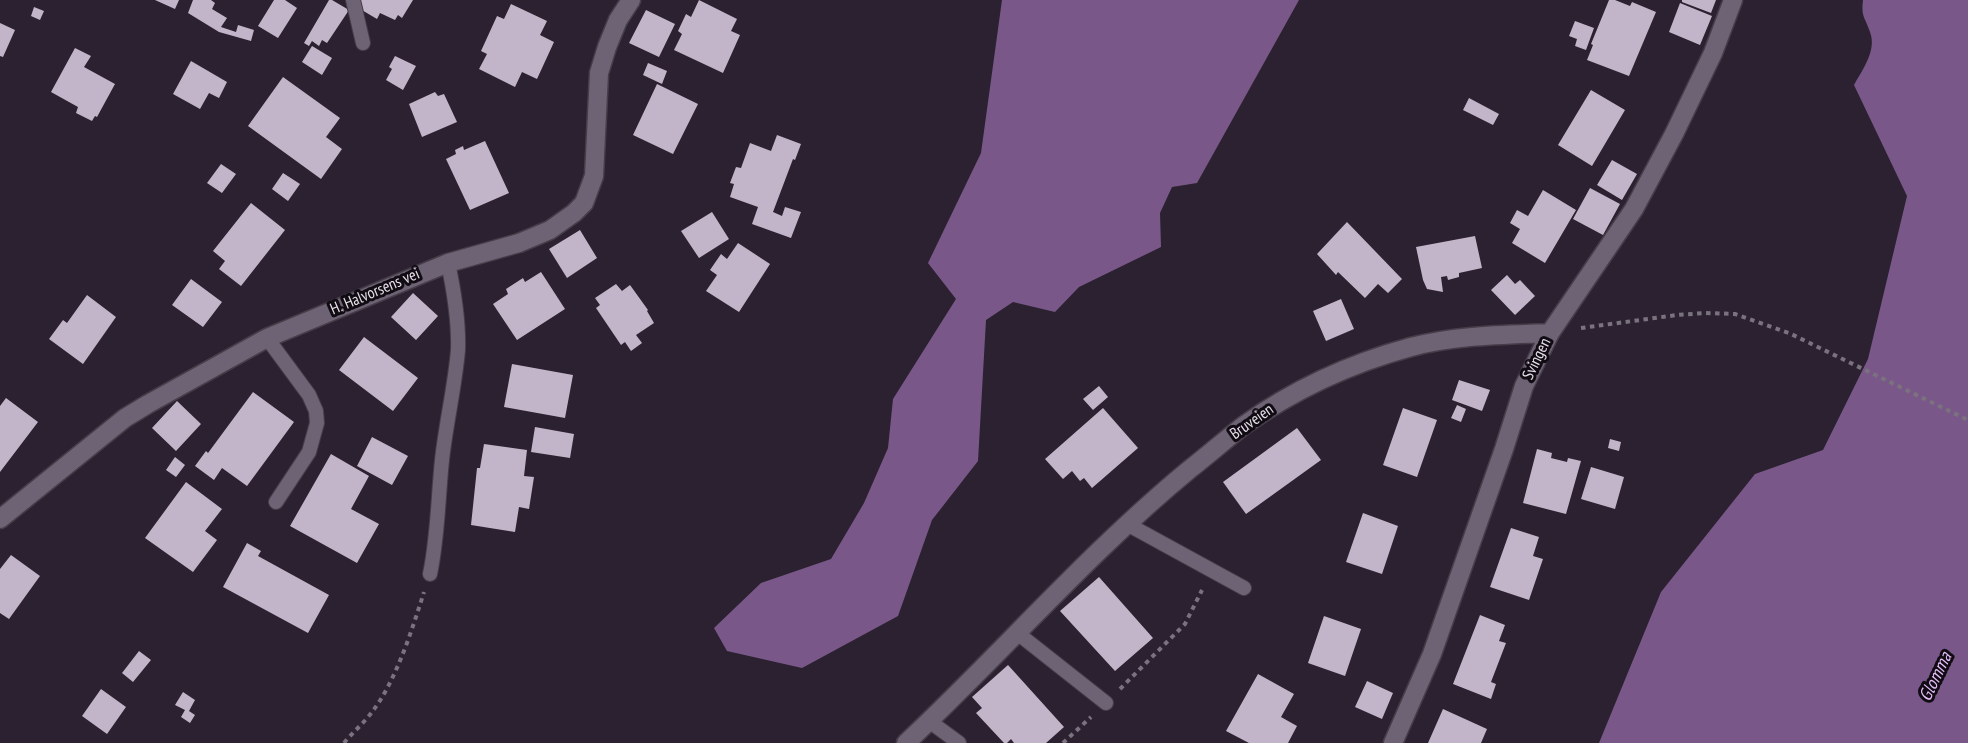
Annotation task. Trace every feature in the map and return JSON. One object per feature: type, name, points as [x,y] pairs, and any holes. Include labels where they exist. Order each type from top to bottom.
[{"type":"street","name":"H. Halvorsens vei","points":[[0,519],[125,418],[267,338],[448,263],[519,243],[550,230],[574,213],[584,203],[594,176],[599,73],[614,29],[631,0]]},
{"type":"street","name":"Svingen","points":[[1393,743],[1432,654],[1501,460],[1524,386],[1550,333],[1639,200],[1674,135],[1713,53],[1732,0]]},
{"type":"street","name":"Bruveien","points":[[906,743],[1127,524],[1243,426],[1322,381],[1360,364],[1413,346],[1477,336],[1550,333]]},
{"type":"lane","points":[[353,0],[363,43]]},
{"type":"lane","points":[[430,574],[438,530],[438,492],[444,440],[458,350],[457,320],[448,263]]},
{"type":"lane","points":[[267,338],[309,395],[316,411],[317,423],[309,452],[276,502]]},
{"type":"lane","points":[[1127,524],[1244,588]]},
{"type":"lane","points":[[1016,632],[1106,703]]},
{"type":"lane","points":[[929,722],[959,743]]},
{"type":"path","points":[[1550,333],[1646,318],[1706,313],[1735,314],[1789,333],[1968,420]]},
{"type":"path","points":[[1063,743],[1185,624],[1212,570]]},
{"type":"path","points":[[344,743],[373,711],[391,680],[411,631],[430,574]]},
{"type":"water","points":[[1002,0],[1299,0],[1197,183],[1172,187],[1160,213],[1161,247],[1079,287],[1055,312],[1013,302],[986,320],[978,461],[932,520],[898,616],[802,668],[727,651],[714,628],[761,583],[831,559],[864,503],[888,448],[893,399],[956,299],[928,263],[981,153]]},
{"type":"water","name":"Glomma","points":[[1863,0],[1968,0],[1968,743],[1599,743],[1661,592],[1755,474],[1823,450],[1868,359],[1907,196],[1854,85],[1868,59],[1872,46],[1872,39],[1863,14]]},
{"type":"building","points":[[155,0],[179,0],[175,9]]},
{"type":"building","points":[[193,0],[211,0],[215,3],[212,9],[227,18],[221,27],[236,32],[238,25],[254,30],[251,41],[219,32],[188,13]]},
{"type":"building","points":[[274,0],[285,0],[297,8],[278,38],[258,26]]},
{"type":"building","points":[[329,0],[349,10],[327,43],[322,40],[319,46],[312,41],[309,46],[304,43]]},
{"type":"building","points":[[359,0],[413,0],[402,18],[398,15],[395,20],[380,13],[377,19],[355,6]]},
{"type":"building","points":[[699,0],[737,19],[731,31],[740,35],[723,73],[674,50],[682,34],[678,31],[686,14],[691,17]]},
{"type":"building","points":[[1609,0],[1630,6],[1632,2],[1656,12],[1629,76],[1587,60]]},
{"type":"building","points":[[1682,0],[1716,0],[1711,13],[1682,2]]},
{"type":"building","points":[[1680,3],[1712,16],[1700,45],[1669,32]]},
{"type":"building","points":[[511,4],[547,21],[540,35],[554,42],[537,79],[522,72],[515,87],[479,69],[487,54],[481,51],[497,16],[504,19]]},
{"type":"building","points":[[34,7],[44,11],[40,20],[31,16]]},
{"type":"building","points":[[646,10],[675,24],[659,57],[629,43]]},
{"type":"building","points":[[1575,21],[1594,28],[1586,50],[1575,46],[1577,39],[1569,36]]},
{"type":"building","points":[[0,23],[15,30],[3,57],[0,56]]},
{"type":"building","points":[[312,46],[332,58],[322,75],[302,62]]},
{"type":"building","points":[[75,48],[91,56],[84,67],[115,84],[97,117],[95,116],[92,121],[76,113],[78,107],[51,92]]},
{"type":"building","points":[[395,56],[416,66],[403,90],[386,80]]},
{"type":"building","points":[[191,61],[227,82],[219,98],[209,93],[200,109],[173,94]]},
{"type":"building","points":[[648,63],[667,71],[662,84],[643,75]]},
{"type":"building","points":[[283,77],[340,118],[326,137],[342,149],[321,179],[248,126]]},
{"type":"building","points":[[657,84],[698,104],[673,154],[633,135]]},
{"type":"building","points":[[1591,90],[1625,110],[1592,166],[1558,145]]},
{"type":"building","points":[[435,92],[438,96],[444,94],[457,122],[422,137],[409,104]]},
{"type":"building","points":[[1469,98],[1499,114],[1493,125],[1463,110]]},
{"type":"building","points":[[777,135],[801,144],[773,212],[782,216],[785,207],[801,212],[791,238],[752,224],[758,207],[730,197],[734,184],[730,183],[736,167],[741,168],[750,143],[771,151]]},
{"type":"building","points":[[485,141],[509,193],[470,210],[446,159],[456,154],[455,150],[463,146],[464,150]]},
{"type":"building","points":[[1612,160],[1637,174],[1622,200],[1597,185]]},
{"type":"building","points":[[221,164],[236,174],[222,193],[207,183]]},
{"type":"building","points":[[283,173],[300,184],[288,201],[272,189]]},
{"type":"building","points":[[1590,188],[1620,204],[1603,235],[1573,219]]},
{"type":"building","points":[[1543,190],[1576,210],[1545,263],[1512,243],[1520,229],[1510,223],[1517,210],[1528,216]]},
{"type":"building","points":[[251,203],[285,230],[241,286],[219,269],[225,261],[213,251]]},
{"type":"building","points":[[712,212],[729,239],[699,258],[681,231]]},
{"type":"building","points":[[1347,222],[1402,279],[1388,293],[1378,284],[1365,298],[1338,272],[1336,275],[1317,254]]},
{"type":"building","points":[[580,230],[597,258],[567,278],[549,249]]},
{"type":"building","points":[[1475,236],[1482,268],[1459,273],[1459,277],[1448,280],[1447,276],[1441,277],[1443,292],[1427,289],[1416,247]]},
{"type":"building","points":[[738,243],[770,264],[739,312],[706,291],[717,275],[710,270],[721,254],[727,259]]},
{"type":"building","points":[[541,272],[565,309],[517,340],[493,304],[508,294],[506,289],[523,278],[525,282]]},
{"type":"building","points":[[1507,275],[1515,284],[1520,280],[1535,296],[1515,315],[1491,290]]},
{"type":"building","points":[[191,279],[222,302],[203,327],[172,305]]},
{"type":"building","points":[[616,284],[622,291],[630,285],[648,310],[654,323],[636,335],[642,343],[631,351],[625,342],[621,345],[596,308],[600,305],[595,298]]},
{"type":"building","points":[[413,293],[438,316],[416,340],[391,317]]},
{"type":"building","points":[[87,295],[116,317],[83,364],[49,339],[63,320],[67,323]]},
{"type":"building","points":[[1341,299],[1354,329],[1326,341],[1313,311]]},
{"type":"building","points":[[364,337],[418,378],[393,411],[339,370]]},
{"type":"building","points":[[512,364],[573,375],[565,418],[504,407]]},
{"type":"building","points":[[1459,380],[1490,390],[1482,411],[1452,400]]},
{"type":"building","points":[[1099,386],[1108,397],[1093,410],[1083,399]]},
{"type":"building","points":[[253,392],[294,422],[247,486],[222,468],[214,480],[195,466],[206,451],[208,453]]},
{"type":"building","points":[[6,398],[38,422],[0,472],[0,406]]},
{"type":"building","points":[[177,401],[201,424],[176,451],[152,428]]},
{"type":"building","points":[[1457,405],[1466,409],[1461,422],[1451,418]]},
{"type":"building","points":[[1103,408],[1138,448],[1092,488],[1084,478],[1080,481],[1072,471],[1063,479],[1045,459]]},
{"type":"building","points":[[1403,408],[1437,420],[1417,477],[1383,465]]},
{"type":"building","points":[[535,427],[574,434],[570,458],[531,452]]},
{"type":"building","points":[[1297,428],[1321,460],[1246,514],[1223,482]]},
{"type":"building","points":[[372,437],[408,456],[392,485],[357,466]]},
{"type":"building","points":[[1610,439],[1621,442],[1619,451],[1608,448]]},
{"type":"building","points":[[484,444],[527,450],[524,476],[534,477],[529,509],[519,507],[515,532],[471,525],[477,468],[480,468]]},
{"type":"building","points":[[1537,449],[1552,453],[1551,458],[1567,462],[1568,458],[1581,461],[1566,514],[1523,503]]},
{"type":"building","points":[[331,454],[369,476],[351,509],[379,524],[357,563],[290,526]]},
{"type":"building","points":[[175,457],[185,465],[176,477],[166,470]]},
{"type":"building","points":[[1591,467],[1624,477],[1615,509],[1581,499]]},
{"type":"building","points":[[186,482],[222,509],[205,531],[217,540],[193,572],[145,538]]},
{"type":"building","points":[[1363,513],[1398,526],[1382,574],[1346,562]]},
{"type":"building","points":[[1511,528],[1539,537],[1533,556],[1543,559],[1529,600],[1490,587]]},
{"type":"building","points":[[247,543],[261,551],[258,556],[329,595],[308,633],[223,587]]},
{"type":"building","points":[[11,555],[40,576],[9,619],[0,613],[0,569]]},
{"type":"building","points":[[1099,577],[1153,638],[1115,671],[1060,611]]},
{"type":"building","points":[[1480,615],[1505,625],[1499,641],[1506,643],[1491,682],[1496,684],[1491,699],[1453,684]]},
{"type":"building","points":[[1324,616],[1361,629],[1345,676],[1308,663]]},
{"type":"building","points":[[139,651],[151,660],[133,682],[122,673]]},
{"type":"building","points":[[1008,665],[1064,727],[1046,743],[1014,743],[1011,739],[1004,743],[976,713],[982,708],[972,697]]},
{"type":"building","points":[[1258,674],[1294,694],[1281,717],[1297,726],[1288,743],[1249,743],[1226,731]]},
{"type":"building","points":[[1367,681],[1393,693],[1382,719],[1355,707]]},
{"type":"building","points":[[101,689],[126,707],[107,734],[82,716]]},
{"type":"building","points":[[183,692],[195,700],[189,711],[195,715],[190,723],[181,717],[185,710],[175,705]]},
{"type":"building","points":[[1443,709],[1487,729],[1481,743],[1428,743]]}]
